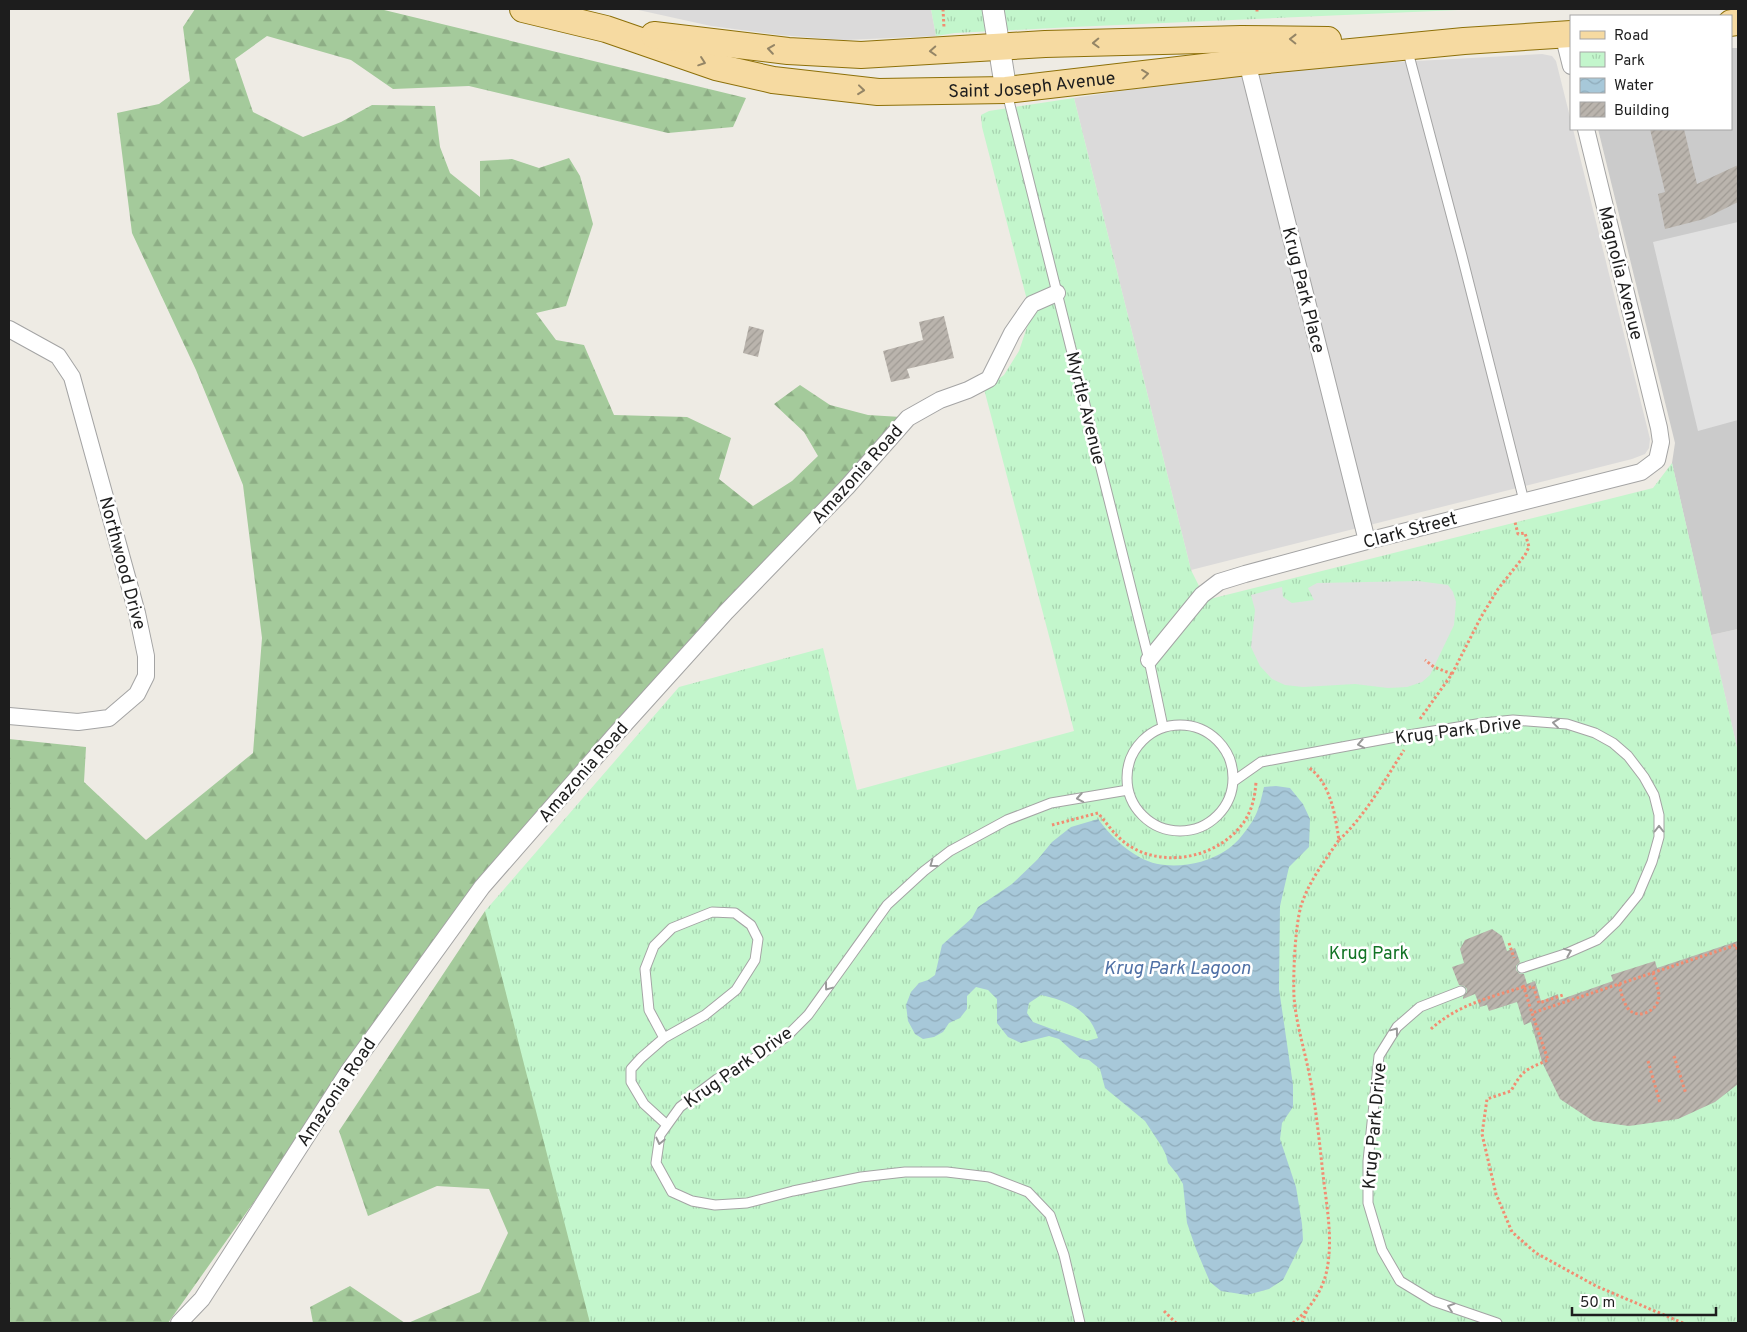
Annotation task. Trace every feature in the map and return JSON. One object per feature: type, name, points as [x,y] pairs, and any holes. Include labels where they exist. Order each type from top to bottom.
[{"type":"main road","name":"Saint Joseph Avenue","points":[[523,9],[606,29],[716,67],[773,80],[878,92],[1006,90],[1244,50],[1464,41],[1567,34]]},
{"type":"main road","name":"Saint Joseph Avenue","points":[[606,29],[788,51],[861,55],[1045,44],[1244,50],[1407,47],[1464,41]]},
{"type":"street","points":[[993,9],[1006,90]]},
{"type":"street","points":[[1567,34],[1570,58]]},
{"type":"street","name":"Krug Park Place","points":[[1244,50],[1367,541]]},
{"type":"street","name":"Magnolia Avenue","points":[[1586,130],[1656,416]]},
{"type":"street","name":"Amazonia Road","points":[[183,1322],[202,1299],[348,1072],[482,887],[621,728],[726,612],[847,487],[908,418],[940,400],[968,390],[989,379],[1012,333],[1032,304],[1057,293]]},
{"type":"street","name":"Northwood Drive","points":[[9,329],[58,356],[72,377],[137,613],[146,656],[146,676],[137,694],[109,718],[78,722],[9,716]]},
{"type":"street","name":"Clark Street","points":[[1149,660],[1202,594],[1219,582],[1367,541],[1641,472],[1657,460],[1661,442],[1656,416]]},
{"type":"lane","points":[[1407,47],[1462,256],[1517,502]]},
{"type":"lane","name":"Myrtle Avenue","points":[[1006,90],[1164,726]]},
{"type":"lane","name":"Krug Park Drive","points":[[1234,781],[1261,762],[1396,737],[1493,722],[1513,720],[1567,724],[1595,733],[1614,742],[1628,756],[1644,777],[1654,795],[1659,815],[1659,837],[1652,862],[1638,895],[1616,922],[1597,940],[1565,954],[1522,968]]},
{"type":"lane","points":[[1184,724],[1204,730],[1220,742],[1231,760],[1234,781],[1231,796],[1224,810],[1213,820],[1200,828],[1185,832],[1169,831],[1155,826],[1133,804],[1128,790],[1127,770],[1133,751],[1146,736],[1164,726],[1184,724]]},
{"type":"lane","name":"Krug Park Drive","points":[[1080,1323],[1064,1256],[1050,1215],[1028,1192],[989,1177],[947,1172],[905,1172],[861,1177],[747,1203],[715,1205],[692,1201],[672,1192],[656,1163],[660,1135],[680,1107],[717,1079],[760,1055],[786,1037],[808,1015],[887,905],[924,871],[950,851],[1007,820],[1051,803],[1128,790]]},
{"type":"lane","points":[[664,1038],[649,1010],[644,969],[654,946],[672,928],[712,912],[735,913],[752,925],[758,939],[755,960],[736,990],[705,1015],[664,1038],[631,1069],[631,1082],[644,1104],[667,1125]]},
{"type":"lane","name":"Krug Park Drive","points":[[1461,991],[1420,1007],[1397,1027],[1380,1056],[1368,1161],[1368,1203],[1382,1250],[1400,1281],[1432,1301],[1497,1323]]},
{"type":"path","points":[[943,9],[944,29]]},
{"type":"path","points":[[1257,9],[1257,14]]},
{"type":"path","points":[[1418,722],[1452,674],[1481,617],[1498,589],[1525,555],[1529,547],[1525,533],[1518,534],[1517,502]]},
{"type":"path","points":[[1425,660],[1434,667],[1452,674]]},
{"type":"path","points":[[1293,1323],[1308,1308],[1320,1291],[1326,1274],[1330,1250],[1329,1222],[1311,1080],[1294,998],[1298,924],[1301,906],[1310,887],[1339,840],[1352,828],[1366,810],[1405,747]]},
{"type":"path","points":[[1306,766],[1314,771],[1329,797],[1335,816],[1339,840]]},
{"type":"path","points":[[1052,825],[1098,813],[1120,839],[1133,848],[1152,856],[1166,858],[1185,857],[1214,847],[1238,829],[1252,807],[1257,780]]},
{"type":"path","points":[[1509,943],[1513,953]]},
{"type":"path","points":[[1683,1323],[1596,1286],[1536,1253],[1512,1232],[1496,1194],[1482,1134],[1487,1099],[1511,1091],[1520,1075],[1529,1068],[1548,1060],[1532,1013],[1736,945],[1738,952]]},
{"type":"path","points":[[1618,984],[1627,1008],[1632,1012],[1645,1014],[1658,1002],[1659,995],[1653,974]]},
{"type":"path","points":[[1431,1029],[1451,1013],[1475,1002],[1524,988],[1533,986],[1539,1004],[1563,995]]},
{"type":"path","points":[[1674,1056],[1686,1094]]},
{"type":"path","points":[[1648,1061],[1660,1103]]},
{"type":"path","points":[[1302,1323],[1308,1308]]},
{"type":"path","points":[[1164,1311],[1176,1323]]},
{"type":"shaded area","points":[[634,9],[931,9],[936,36],[845,40],[779,35],[711,26]]},
{"type":"shaded area","points":[[1732,48],[1738,48],[1738,629],[1711,635],[1672,463],[1675,443],[1598,130],[1732,130]]},
{"type":"shaded area","points":[[1542,54],[1552,56],[1556,61],[1570,117],[1570,130],[1573,130],[1650,439],[1649,448],[1645,454],[1632,459],[1191,570],[1074,98],[1269,69]]},
{"type":"shaded area","points":[[1738,222],[1738,420],[1698,431],[1653,242]]},
{"type":"shaded area","points":[[1418,581],[1448,585],[1453,592],[1456,602],[1454,625],[1430,675],[1422,682],[1407,687],[1388,688],[1355,684],[1303,687],[1285,685],[1272,679],[1260,666],[1251,647],[1255,610],[1251,595],[1282,587],[1283,597],[1292,603],[1314,600],[1308,588],[1317,583]]},
{"type":"shaded area","points":[[1738,629],[1738,752],[1711,635]]},
{"type":"green space","points":[[195,9],[380,9],[746,98],[733,127],[668,133],[469,86],[393,89],[351,60],[267,36],[235,59],[253,112],[303,137],[341,122],[372,105],[435,106],[440,147],[450,173],[480,197],[480,161],[512,159],[539,168],[569,158],[580,176],[593,224],[566,306],[536,313],[556,340],[584,345],[614,415],[687,417],[731,438],[719,479],[753,506],[792,481],[818,456],[804,432],[774,404],[800,385],[830,405],[868,415],[901,417],[474,892],[168,1323],[9,1323],[9,739],[86,747],[84,782],[146,840],[253,753],[262,638],[243,485],[196,370],[132,233],[117,113],[159,104],[190,81],[183,27]]},
{"type":"green space","points":[[931,9],[1481,9],[1073,27],[955,33],[936,36]]},
{"type":"green space","name":"Krug Park","points":[[1074,98],[1191,570],[1206,600],[1653,488],[1672,463],[1738,752],[1738,1323],[590,1323],[485,911],[679,687],[823,648],[857,790],[1074,731],[984,389],[1004,375],[1019,351],[1028,324],[1027,300],[982,127],[981,115],[989,111]]},
{"type":"green space","points":[[485,911],[554,1012],[1066,1323],[408,1323],[480,1292],[508,1233],[489,1189],[437,1186],[368,1216],[339,1131]]},
{"type":"green space","points":[[350,1286],[405,1323],[313,1323],[310,1307]]},
{"type":"water","name":"Krug Park Lagoon","points":[[1264,787],[1290,788],[1303,804],[1310,819],[1309,847],[1289,867],[1280,906],[1279,989],[1293,1085],[1293,1107],[1282,1123],[1280,1139],[1296,1187],[1303,1240],[1283,1280],[1269,1289],[1247,1295],[1221,1291],[1210,1282],[1187,1223],[1183,1184],[1168,1163],[1162,1147],[1145,1121],[1105,1088],[1100,1069],[1089,1060],[1080,1058],[1059,1039],[1049,1036],[1021,1043],[1008,1037],[997,1023],[997,999],[988,990],[976,987],[967,996],[967,1009],[960,1018],[949,1023],[943,1032],[934,1037],[923,1039],[915,1034],[908,1021],[906,1005],[911,992],[919,983],[935,975],[942,945],[972,918],[978,907],[1012,884],[1038,859],[1052,842],[1071,827],[1098,819],[1117,841],[1141,858],[1161,864],[1183,865],[1195,863],[1216,856],[1229,849],[1238,840],[1255,817]],"holes":[[[1041,995],[1060,1000],[1077,1008],[1090,1020],[1098,1038],[1087,1041],[1033,1022],[1027,1013],[1029,1003]]]},
{"type":"building","points":[[1650,130],[1684,130],[1697,184],[1738,165],[1738,202],[1704,219],[1665,229],[1658,194],[1665,192]]},
{"type":"building","points":[[944,316],[954,358],[907,369],[910,378],[891,382],[883,351],[923,340],[919,322]]},
{"type":"building","points":[[749,326],[764,330],[758,357],[743,353]]},
{"type":"building","points":[[1492,929],[1502,936],[1507,951],[1515,948],[1520,962],[1516,966],[1516,970],[1520,974],[1524,974],[1527,984],[1535,981],[1541,1001],[1558,994],[1559,1000],[1613,981],[1611,975],[1655,961],[1657,968],[1738,941],[1738,1084],[1715,1102],[1678,1119],[1629,1126],[1593,1121],[1560,1099],[1542,1062],[1531,1022],[1524,1025],[1517,1002],[1489,1011],[1487,1005],[1480,1007],[1475,994],[1463,999],[1467,989],[1459,985],[1452,967],[1464,963],[1460,949],[1465,940]]}]
